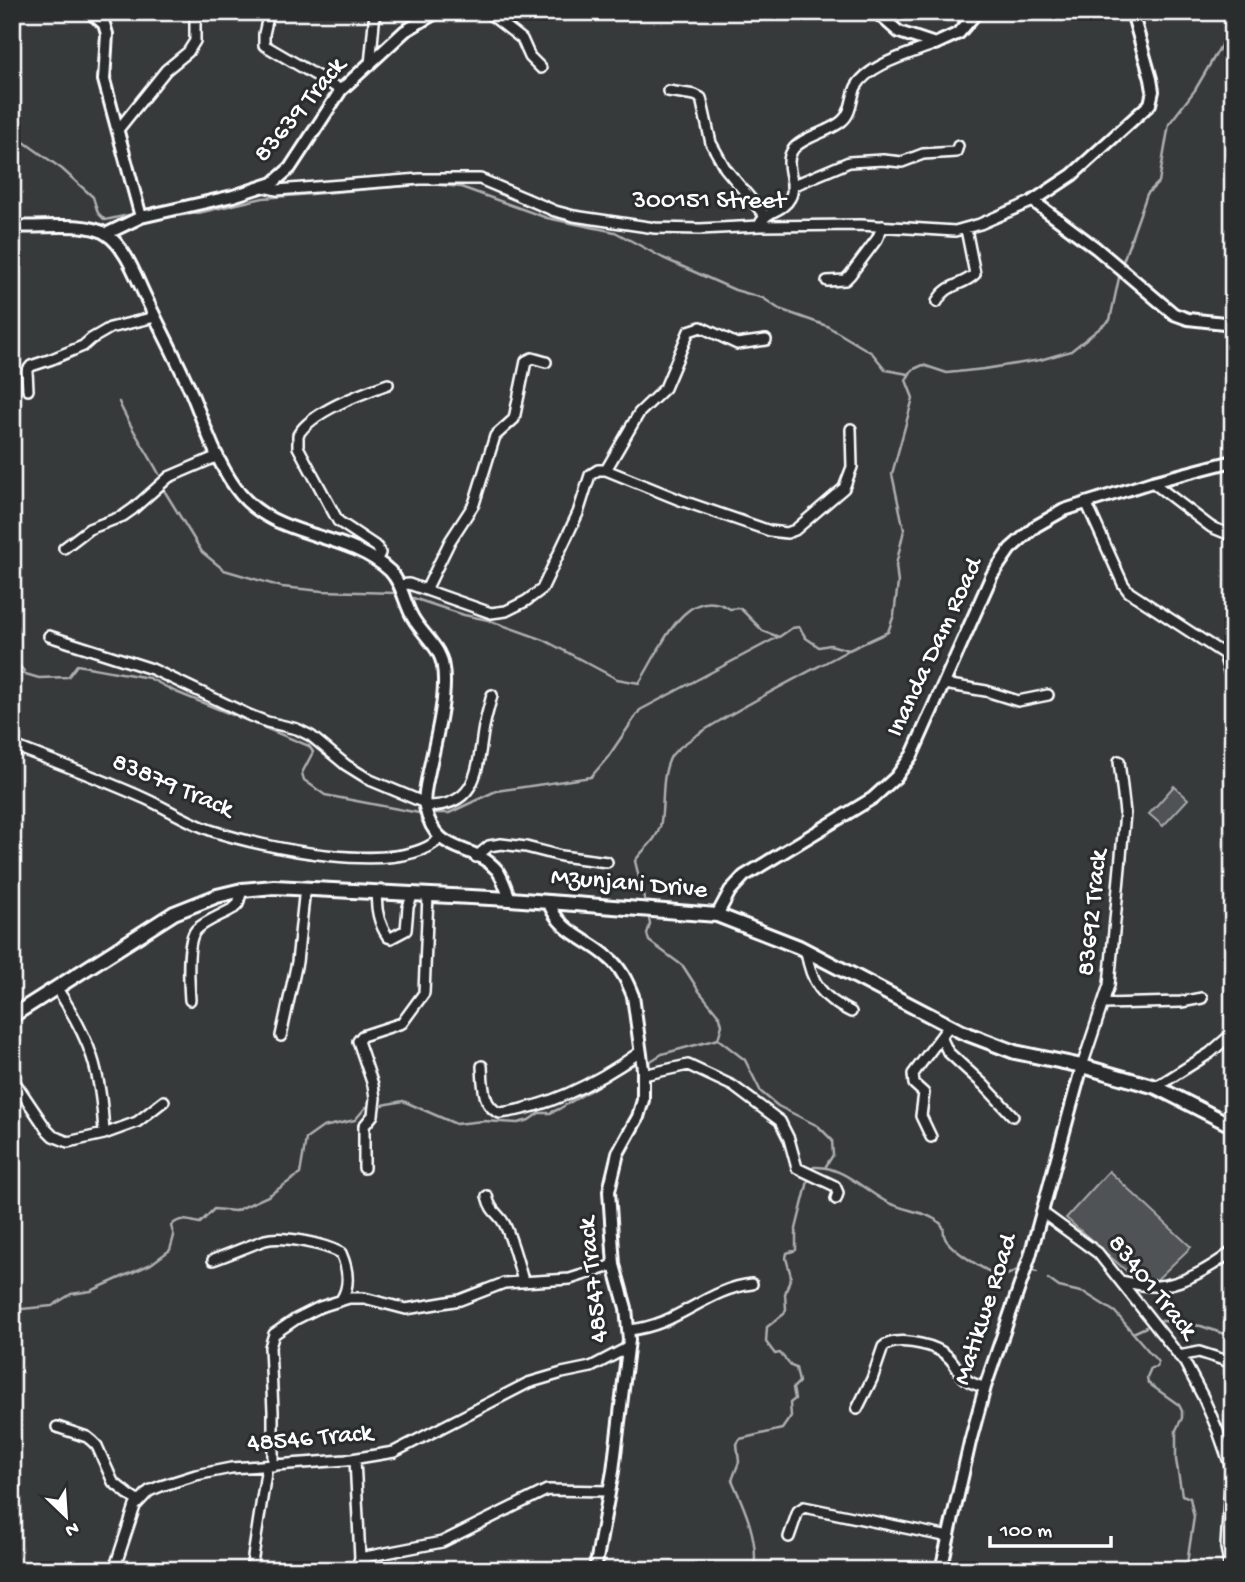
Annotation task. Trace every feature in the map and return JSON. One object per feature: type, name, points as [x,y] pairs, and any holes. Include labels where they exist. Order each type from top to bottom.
[{"type":"main road","name":"Mzunjani Drive","points":[[12,1016],[174,913],[203,900],[242,890],[306,888],[377,891],[667,910],[717,915],[806,951],[945,1032],[1156,1087],[1233,1126]]},
{"type":"street","points":[[90,12],[104,24],[107,34],[104,80],[141,217]]},
{"type":"street","points":[[117,131],[166,70],[188,52],[195,41],[195,12]]},
{"type":"street","points":[[269,12],[264,45],[341,90]]},
{"type":"street","points":[[370,65],[375,12]]},
{"type":"street","name":"83639 Track","points":[[264,187],[290,168],[341,90],[405,31],[438,12]]},
{"type":"street","points":[[487,12],[522,39],[530,57],[541,68]]},
{"type":"street","points":[[876,12],[900,32],[935,44]]},
{"type":"street","points":[[759,226],[765,215],[790,198],[791,151],[843,121],[862,79],[895,59],[959,33],[977,12]]},
{"type":"street","name":"300151 Street","points":[[106,234],[141,217],[264,187],[277,190],[420,179],[480,179],[555,211],[620,225],[700,229],[883,226],[940,231],[966,229],[1033,201],[1072,175],[1150,104],[1153,91],[1151,79],[1132,12]]},
{"type":"street","points":[[668,91],[695,94],[701,98],[711,143],[725,168],[765,215]]},
{"type":"street","points":[[792,186],[832,167],[883,160],[902,162],[923,154],[957,152],[958,146]]},
{"type":"street","points":[[1033,201],[1096,248],[1179,317],[1233,324]]},
{"type":"street","points":[[12,226],[83,228],[106,234],[120,248],[185,377],[226,474],[242,497],[275,522],[336,543],[376,562],[389,571],[400,585],[411,615],[439,653],[444,670],[444,693],[425,804],[432,828],[440,838],[498,872],[510,899]]},
{"type":"street","points":[[827,281],[845,280],[877,239],[883,226]]},
{"type":"street","points":[[937,302],[946,289],[972,278],[975,274],[966,229]]},
{"type":"street","points":[[28,390],[27,371],[31,366],[80,348],[110,328],[155,317]]},
{"type":"street","points":[[606,470],[639,413],[665,388],[688,331],[701,327],[737,344],[766,340]]},
{"type":"street","points":[[426,590],[450,541],[474,504],[495,436],[514,419],[526,361],[532,358],[546,362]]},
{"type":"street","points":[[376,562],[380,553],[377,547],[342,525],[333,513],[298,447],[298,435],[311,420],[365,392],[388,384]]},
{"type":"street","points":[[400,585],[409,584],[491,613],[506,611],[534,596],[542,589],[569,533],[590,475],[598,470],[606,470],[680,500],[770,531],[787,533],[795,530],[844,488],[852,467],[851,429]]},
{"type":"street","points":[[64,548],[89,528],[123,516],[169,477],[218,456]]},
{"type":"street","name":"Inanda Dam Road","points":[[717,915],[730,891],[744,876],[873,798],[896,777],[912,755],[992,575],[1010,549],[1036,526],[1086,502],[1233,461]]},
{"type":"street","points":[[1152,482],[1211,527],[1233,536]]},
{"type":"street","points":[[1086,502],[1129,592],[1224,654],[1233,685]]},
{"type":"street","points":[[49,636],[152,669],[249,715],[297,729],[370,780],[425,804],[451,804],[470,788],[480,757],[492,695]]},
{"type":"street","points":[[944,684],[986,691],[1018,701],[1048,695]]},
{"type":"street","name":"83879 Track","points":[[12,745],[111,784],[205,828],[270,846],[313,854],[371,858],[415,851],[435,843],[440,838]]},
{"type":"street","name":"83692 Track","points":[[1082,1066],[1109,985],[1125,813],[1119,761]]},
{"type":"street","points":[[476,857],[489,846],[501,844],[607,862]]},
{"type":"street","points":[[281,1036],[297,962],[306,888]]},
{"type":"street","points":[[190,1000],[188,973],[192,936],[199,928],[238,905],[242,890]]},
{"type":"street","points":[[377,891],[376,907],[383,930],[391,938],[406,930],[408,907],[413,894]]},
{"type":"street","points":[[364,1168],[364,1126],[373,1115],[375,1097],[358,1041],[362,1036],[402,1023],[424,992],[428,895]]},
{"type":"street","name":"48547 Track","points":[[548,901],[559,923],[604,953],[621,971],[633,996],[643,1075],[643,1100],[638,1117],[618,1153],[609,1191],[614,1265],[629,1330],[616,1445],[595,1570]]},
{"type":"street","points":[[806,951],[809,967],[819,989],[832,1003],[852,1012]]},
{"type":"street","points":[[56,987],[74,1015],[93,1054],[103,1104],[104,1134]]},
{"type":"street","points":[[1104,1004],[1181,1002],[1202,998]]},
{"type":"street","points":[[945,1032],[944,1047],[948,1052],[1013,1116]]},
{"type":"street","points":[[931,1137],[921,1116],[924,1093],[914,1084],[912,1077],[917,1066],[945,1032]]},
{"type":"street","points":[[1156,1087],[1210,1053],[1233,1033]]},
{"type":"street","points":[[482,1066],[488,1104],[500,1113],[579,1090],[597,1082],[640,1052]]},
{"type":"street","points":[[643,1075],[688,1065],[733,1086],[780,1121],[789,1139],[795,1165],[803,1172],[835,1186],[838,1192],[836,1199]]},
{"type":"street","name":"Matikwe Road","points":[[941,1570],[985,1387],[1043,1213],[1082,1066]]},
{"type":"street","points":[[12,1078],[53,1136],[68,1142],[104,1134],[137,1122],[164,1101]]},
{"type":"street","points":[[487,1196],[492,1212],[502,1219],[506,1226],[523,1281]]},
{"type":"street","name":"83401 Track","points":[[1043,1213],[1088,1244],[1179,1356],[1203,1398],[1229,1462],[1232,1478],[1230,1570]]},
{"type":"street","points":[[213,1260],[268,1240],[299,1241],[333,1249],[341,1253],[348,1272],[346,1294],[341,1300]]},
{"type":"street","points":[[1120,1281],[1162,1286],[1187,1278],[1233,1251]]},
{"type":"street","points":[[251,1570],[270,1466],[271,1339],[283,1327],[308,1312],[341,1300],[359,1297],[406,1309],[460,1300],[494,1285],[570,1279],[614,1265]]},
{"type":"street","points":[[629,1330],[656,1326],[720,1292],[735,1286],[752,1284]]},
{"type":"street","points":[[857,1409],[867,1391],[883,1347],[890,1342],[901,1341],[940,1351],[971,1384],[985,1387]]},
{"type":"street","name":"48546 Track","points":[[138,1502],[149,1491],[161,1486],[231,1468],[355,1459],[394,1452],[528,1383],[591,1367],[627,1348]]},
{"type":"street","points":[[1179,1356],[1199,1352],[1233,1363]]},
{"type":"street","points":[[57,1427],[92,1441],[97,1446],[113,1482],[138,1502],[129,1521],[114,1570]]},
{"type":"street","points":[[355,1459],[360,1558],[356,1570]]},
{"type":"street","points":[[360,1558],[442,1542],[547,1490],[608,1491]]},
{"type":"street","points":[[789,1537],[798,1511],[804,1507],[949,1537]]},
{"type":"shaded area","points":[[1174,786],[1188,799],[1163,826],[1149,814]]},
{"type":"shaded area","points":[[1109,1171],[1191,1247],[1147,1289],[1066,1218]]},
{"type":"waterway","points":[[1121,267],[1147,194],[1159,182],[1169,124],[1195,90],[1233,25]]},
{"type":"waterway","points":[[12,123],[24,142],[62,169],[93,197],[98,213],[105,220],[129,215]]},
{"type":"waterway","points":[[154,219],[198,213],[263,198],[430,184],[461,187],[547,218],[615,232],[663,258],[735,290],[763,298],[779,309],[827,326],[872,353],[886,370],[908,374]]},
{"type":"waterway","points":[[413,598],[544,640],[617,679],[639,683],[675,624],[686,612],[699,604],[714,603],[730,609],[740,608],[763,631],[779,637],[792,628],[799,627],[806,638],[819,647],[830,645],[849,650],[888,632],[894,615],[898,583],[896,565],[904,530],[892,474],[913,398],[906,380],[912,370],[923,365],[947,373],[984,369],[1040,360],[1071,351],[1110,320],[1120,273]]},
{"type":"waterway","points":[[119,402],[159,474]]},
{"type":"waterway","points":[[162,487],[202,552],[224,570],[282,587],[396,593]]},
{"type":"waterway","points":[[430,813],[449,813],[496,791],[591,777],[640,710],[778,637]]},
{"type":"waterway","points":[[646,906],[635,861],[660,827],[665,775],[670,758],[679,748],[723,719],[847,651]]},
{"type":"waterway","points":[[12,657],[24,671]]},
{"type":"waterway","points":[[12,670],[39,678],[68,677],[77,665],[149,678],[233,715]]},
{"type":"waterway","points":[[238,717],[309,746],[313,752],[302,773],[304,780],[325,795],[419,813]]},
{"type":"waterway","points":[[648,913],[649,941],[683,966],[720,1017],[722,1025],[718,1039],[745,1060],[761,1092],[778,1106],[818,1126],[832,1140],[833,1155],[826,1166]]},
{"type":"waterway","points":[[649,1062],[662,1054],[718,1039]]},
{"type":"waterway","points":[[378,1106],[403,1101],[456,1124],[483,1121],[518,1123],[539,1113],[550,1113],[559,1109],[636,1063]]},
{"type":"waterway","points":[[12,1310],[52,1306],[71,1294],[91,1291],[151,1264],[170,1250],[174,1236],[171,1226],[174,1223],[184,1220],[200,1223],[214,1209],[235,1211],[268,1196],[300,1174],[306,1139],[323,1127],[355,1120],[366,1107],[370,1108]]},
{"type":"waterway","points":[[811,1170],[814,1167],[833,1170],[892,1204],[934,1219],[942,1225],[948,1243],[970,1261],[988,1271],[1005,1275],[1021,1268]]},
{"type":"waterway","points":[[754,1570],[752,1535],[746,1512],[732,1480],[739,1462],[737,1444],[740,1439],[782,1429],[791,1416],[790,1403],[795,1399],[793,1388],[799,1382],[796,1368],[780,1353],[775,1354],[766,1342],[767,1327],[784,1314],[786,1309],[785,1294],[791,1276],[786,1258],[787,1253],[796,1250],[796,1229],[809,1177]]},
{"type":"waterway","points":[[1027,1269],[1037,1272]]},
{"type":"waterway","points":[[1048,1279],[1059,1287],[1085,1293],[1115,1312],[1158,1362],[1157,1367],[1151,1368],[1147,1377],[1148,1383],[1179,1405],[1182,1411],[1182,1418],[1176,1430],[1176,1460],[1182,1495],[1190,1498],[1194,1517],[1186,1570]]},
{"type":"waterway","points":[[1156,1320],[1201,1326],[1233,1337]]},
{"type":"waterway","points":[[1133,1333],[1146,1327]]}]
